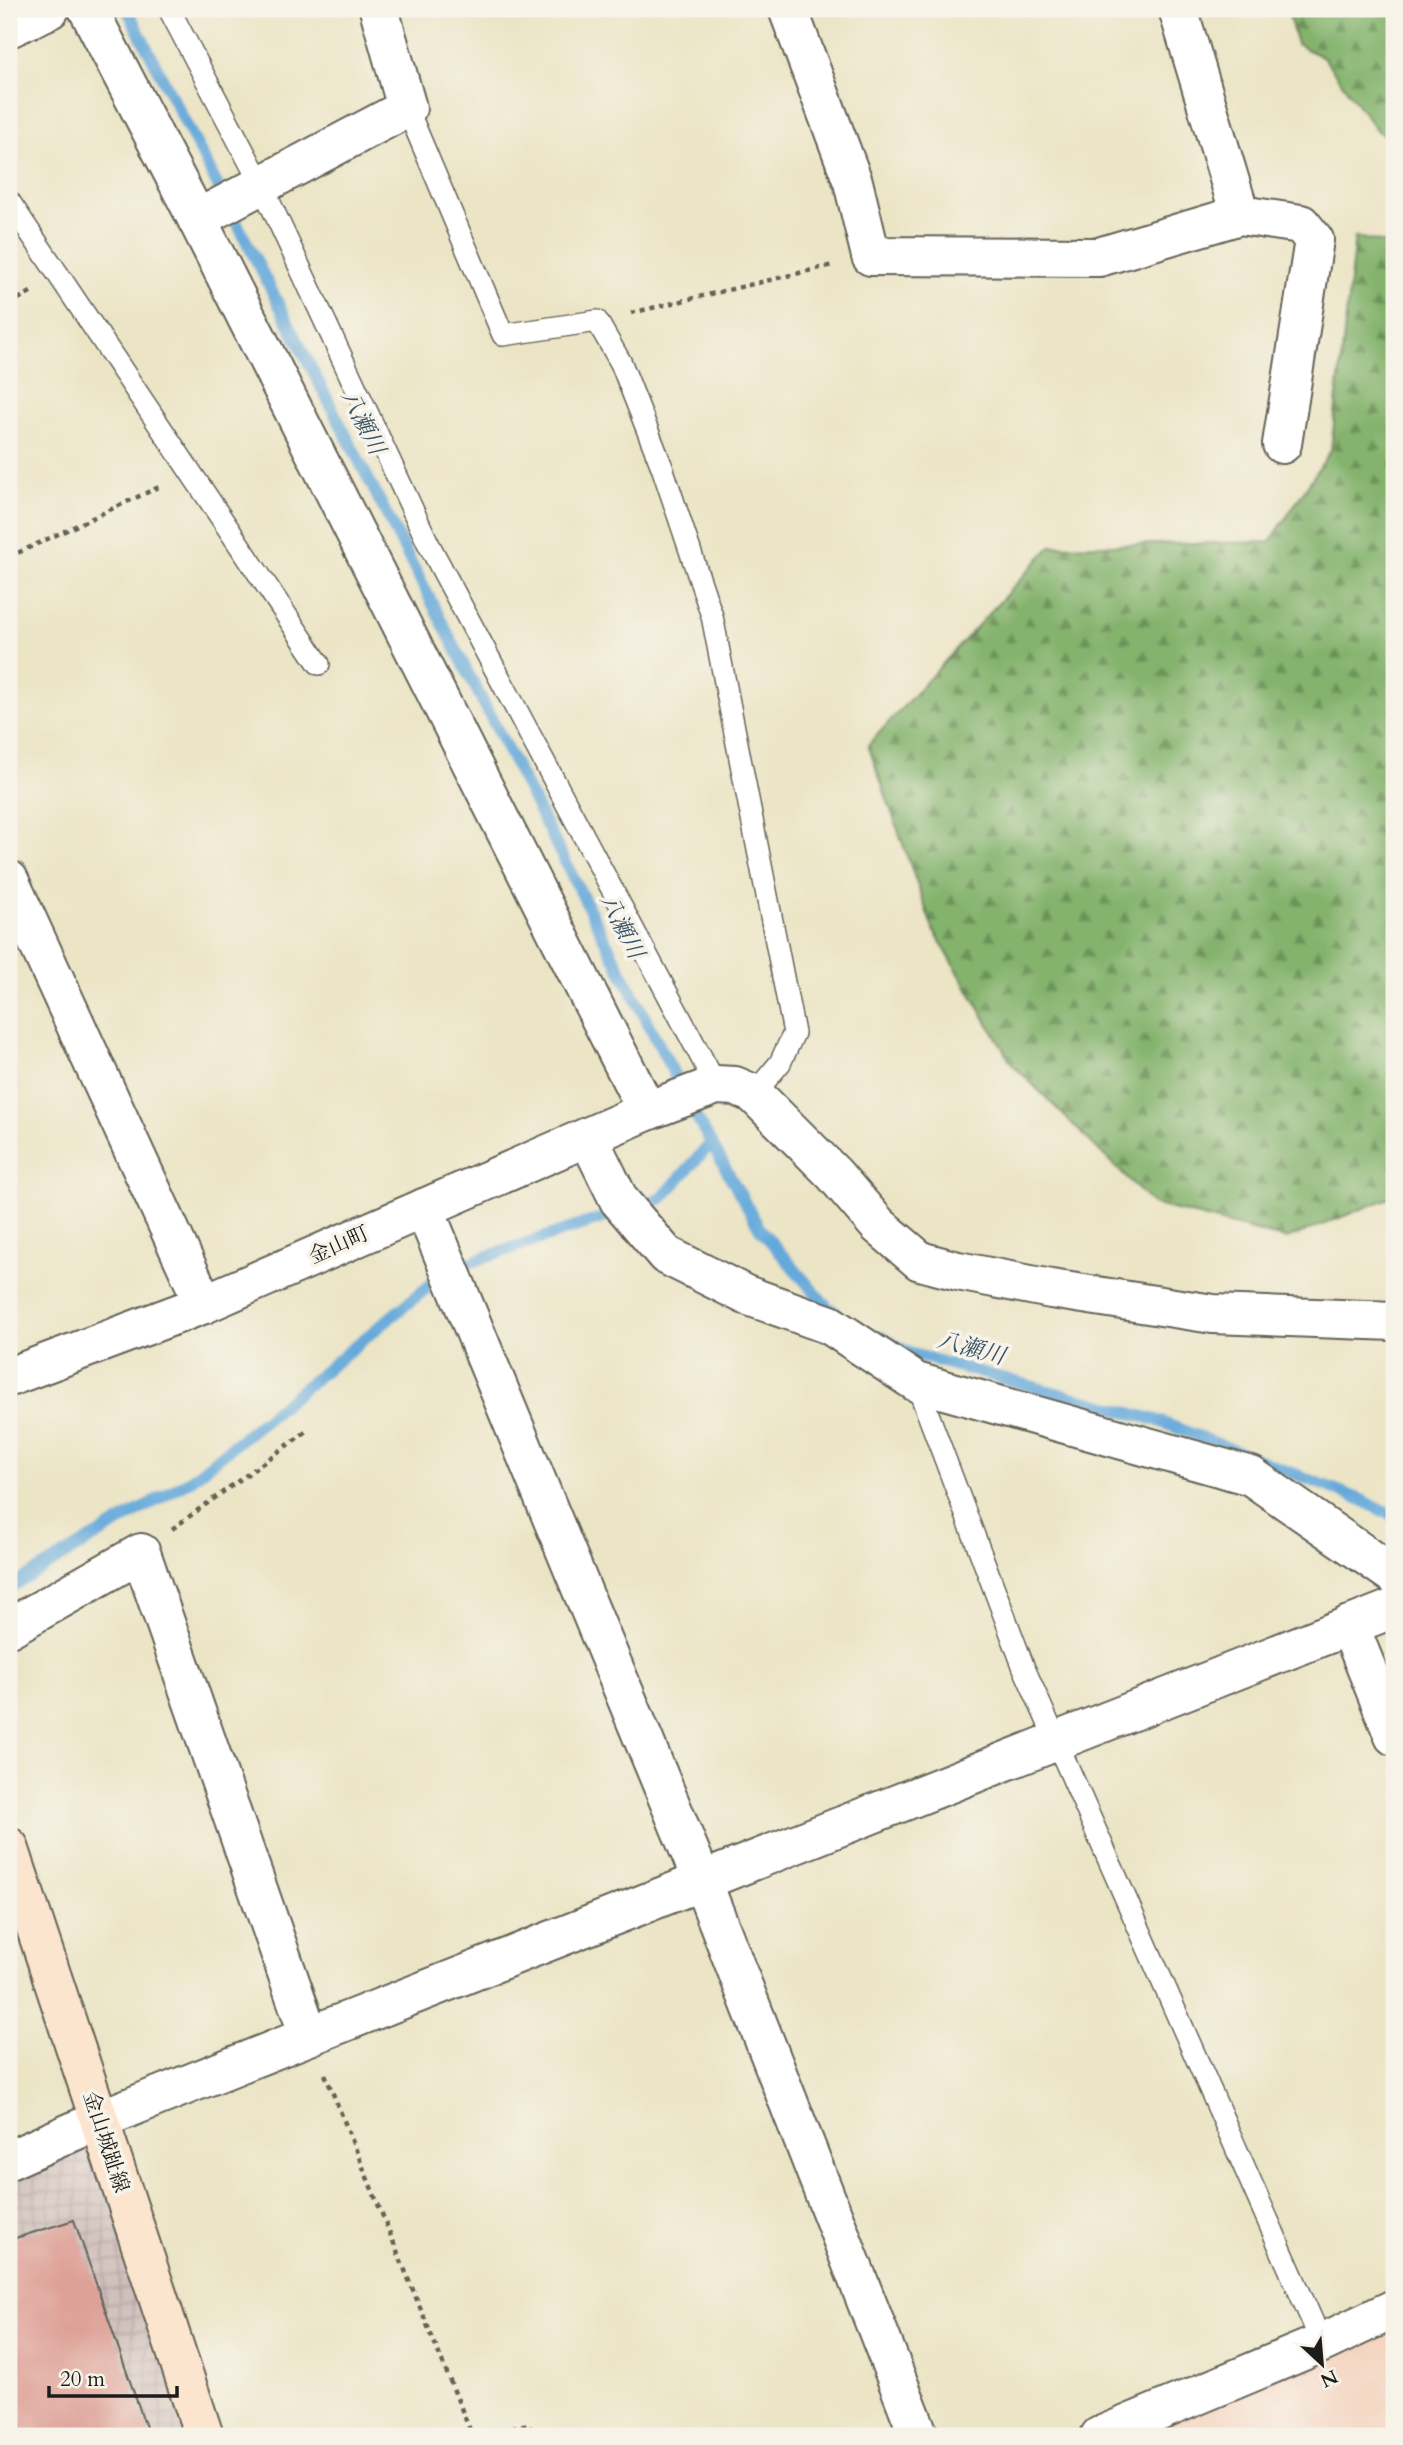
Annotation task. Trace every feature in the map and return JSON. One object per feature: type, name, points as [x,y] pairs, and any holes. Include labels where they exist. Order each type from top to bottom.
[{"type":"main road","name":"金山城趾線","points":[[9,1847],[204,2436]]},
{"type":"street","points":[[9,28],[50,9]]},
{"type":"street","points":[[88,9],[205,215],[656,1108]]},
{"type":"street","points":[[205,215],[407,108],[379,9]]},
{"type":"street","points":[[789,9],[853,182],[871,256],[1099,257],[1240,215],[1301,224],[1314,240],[1282,444]]},
{"type":"street","points":[[1178,9],[1240,215]]},
{"type":"street","points":[[9,880],[204,1304]]},
{"type":"street","points":[[710,1086],[734,1086],[754,1094],[834,1174],[878,1225],[920,1261],[1051,1289],[1213,1314],[1394,1321]]},
{"type":"street","name":"金山町","points":[[9,1377],[204,1304],[710,1086]]},
{"type":"street","points":[[588,1137],[628,1211],[666,1255],[746,1295],[831,1325],[916,1382],[1251,1476],[1394,1575]]},
{"type":"street","points":[[425,1208],[702,1881],[919,2436]]},
{"type":"street","points":[[9,1628],[141,1553],[309,2035]]},
{"type":"street","points":[[9,2160],[99,2120],[309,2035],[1394,1608]]},
{"type":"street","points":[[1349,1625],[1394,1737]]},
{"type":"street","points":[[1100,2436],[1322,2343],[1394,2309]]},
{"type":"lane","points":[[169,9],[428,543],[710,1086]]},
{"type":"lane","points":[[407,108],[503,335],[597,321],[621,363],[662,467],[712,616],[794,1033],[780,1063],[754,1094]]},
{"type":"lane","points":[[9,201],[318,664]]},
{"type":"lane","points":[[916,1382],[1024,1668],[1322,2343]]},
{"type":"path","points":[[597,321],[871,256]]},
{"type":"path","points":[[9,557],[191,473]]},
{"type":"path","points":[[141,1553],[307,1431]]},
{"type":"path","points":[[309,2035],[472,2435],[529,2424],[534,2436]]},
{"type":"shaded area","points":[[99,2120],[206,2436],[9,2436],[9,2160]]},
{"type":"shaded area","points":[[1394,2309],[1394,2436],[1100,2436]]},
{"type":"green space","points":[[1287,9],[1394,9],[1394,138],[1377,131],[1324,58],[1297,44]]},
{"type":"green space","points":[[1355,237],[1394,245],[1394,1196],[1287,1239],[1153,1204],[1012,1064],[933,929],[868,745],[1051,546],[1270,542],[1331,450]]},
{"type":"building","points":[[74,2220],[149,2436],[9,2436],[9,2240]]},
{"type":"waterway","name":"八瀬川","points":[[127,9],[694,1113],[760,1229],[828,1308],[834,1311]]},
{"type":"waterway","points":[[9,1588],[192,1479],[450,1269],[662,1198],[711,1143]]},
{"type":"waterway","name":"八瀬川","points":[[881,1337],[909,1353],[1156,1420],[1362,1500],[1394,1517]]}]
